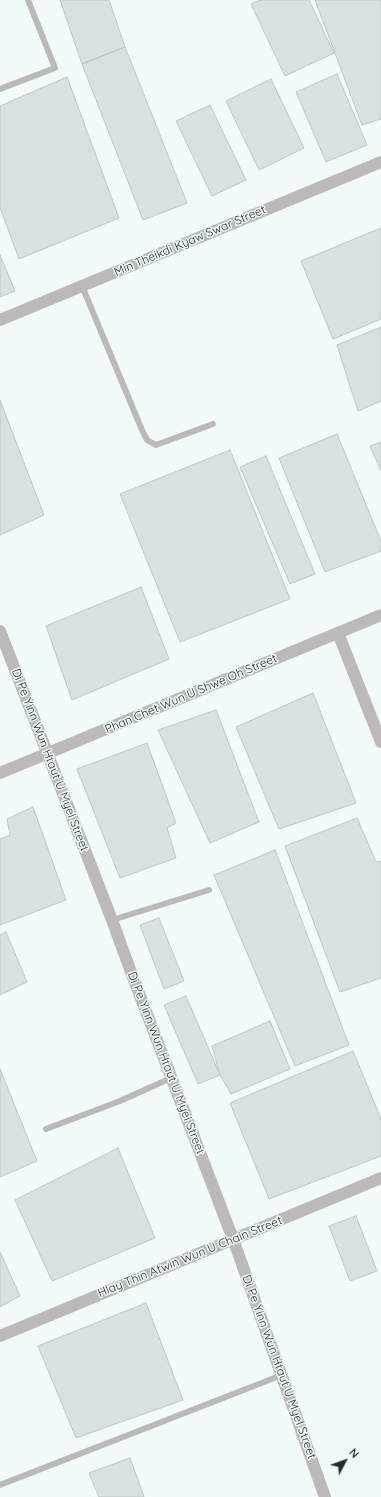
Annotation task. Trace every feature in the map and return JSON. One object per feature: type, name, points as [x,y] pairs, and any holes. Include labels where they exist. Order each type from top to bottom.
[{"type":"street","name":"Min Theikdi Kyaw Swar Street","points":[[0,320],[381,162]]},
{"type":"street","name":"Phan Chet Wun U Shwe Oh Street","points":[[0,773],[381,615]]},
{"type":"street","name":"Di Pe Yinn Wun Htaut U Myel Street","points":[[0,631],[233,1239],[325,1497]]},
{"type":"street","points":[[338,633],[381,742]]},
{"type":"street","name":"Hlay Thin Atwin Wun U Chain Street","points":[[0,1336],[381,1178]]},
{"type":"lane","points":[[0,89],[54,68],[28,0]]},
{"type":"lane","points":[[82,286],[147,440],[156,445],[213,424]]},
{"type":"lane","points":[[112,920],[210,890]]},
{"type":"lane","points":[[46,1129],[120,1101],[171,1078]]},
{"type":"lane","points":[[0,1485],[282,1375]]},
{"type":"building","points":[[60,0],[109,0],[125,47],[82,64]]},
{"type":"building","points":[[260,0],[309,0],[334,53],[285,76],[251,4]]},
{"type":"building","points":[[315,0],[381,0],[381,119],[362,125]]},
{"type":"building","points":[[125,47],[187,203],[143,220],[82,64]]},
{"type":"building","points":[[337,74],[367,145],[326,162],[296,92]]},
{"type":"building","points":[[67,77],[119,218],[19,259],[0,207],[0,106]]},
{"type":"building","points":[[271,79],[304,148],[259,170],[226,101]]},
{"type":"building","points":[[210,105],[246,180],[212,196],[176,121]]},
{"type":"building","points":[[381,228],[381,319],[333,339],[301,261]]},
{"type":"building","points":[[0,255],[15,291],[0,297]]},
{"type":"building","points":[[381,327],[381,401],[358,411],[337,345]]},
{"type":"building","points":[[0,400],[44,515],[0,535]]},
{"type":"building","points":[[337,434],[381,541],[381,551],[325,572],[279,458]]},
{"type":"building","points":[[381,442],[381,471],[370,446]]},
{"type":"building","points":[[230,450],[290,599],[180,642],[120,494]]},
{"type":"building","points":[[266,456],[315,574],[290,584],[240,467]]},
{"type":"building","points":[[141,587],[169,659],[72,700],[46,626]]},
{"type":"building","points":[[313,693],[356,803],[279,829],[236,727]]},
{"type":"building","points":[[216,710],[259,822],[210,843],[158,730]]},
{"type":"building","points":[[147,743],[176,823],[167,828],[176,858],[120,878],[77,769]]},
{"type":"building","points":[[33,807],[66,900],[0,925],[0,839],[10,835],[7,819]]},
{"type":"building","points":[[357,818],[376,862],[381,861],[381,978],[340,992],[285,846]]},
{"type":"building","points":[[275,850],[349,1045],[295,1066],[214,875]]},
{"type":"building","points":[[159,918],[184,981],[164,989],[140,925]]},
{"type":"building","points":[[6,932],[27,982],[0,995],[0,935]]},
{"type":"building","points":[[186,996],[220,1075],[198,1084],[164,1005]]},
{"type":"building","points":[[270,1021],[290,1069],[231,1094],[220,1075],[212,1046]]},
{"type":"building","points":[[353,1051],[381,1119],[381,1156],[269,1199],[230,1103]]},
{"type":"building","points":[[0,1069],[37,1161],[0,1177]]},
{"type":"building","points":[[118,1148],[155,1238],[52,1281],[15,1200]]},
{"type":"building","points":[[356,1216],[377,1271],[350,1281],[329,1226]]},
{"type":"building","points":[[0,1252],[20,1296],[0,1307]]},
{"type":"building","points":[[146,1303],[183,1400],[76,1438],[38,1346]]},
{"type":"building","points":[[130,1458],[144,1497],[99,1497],[89,1473]]}]
